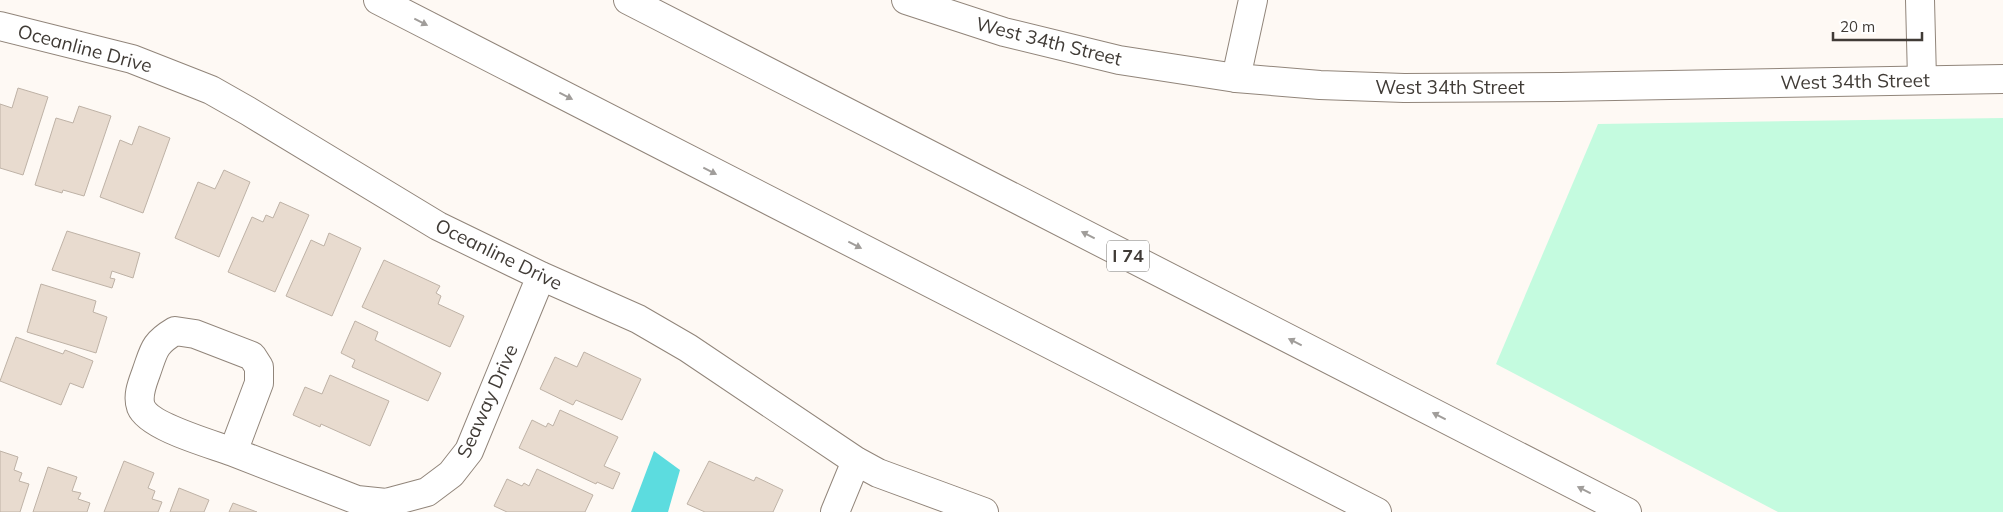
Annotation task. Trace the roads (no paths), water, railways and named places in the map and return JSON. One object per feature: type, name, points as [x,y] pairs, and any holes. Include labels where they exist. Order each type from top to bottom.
[{"type":"main road","points":[[378,0],[1377,512]]},
{"type":"main road","name":"I 74","points":[[628,0],[1627,512]]},
{"type":"main road","name":"West 34th Street","points":[[906,0],[1047,43],[1119,60],[1236,78],[1320,85],[1404,88],[1560,87],[2003,79]]},
{"type":"main road","points":[[1236,78],[1253,0]]},
{"type":"main road","points":[[1920,0],[1922,79]]},
{"type":"main road","name":"Oceanline Drive","points":[[0,26],[132,59],[211,90],[438,226],[541,276],[638,319],[688,348],[856,461],[878,473],[984,512]]},
{"type":"main road","name":"Seaway Drive","points":[[233,452],[259,383],[259,367],[252,356],[195,334],[175,331],[158,342],[141,387],[141,407],[156,422],[233,452],[357,500],[386,502],[427,492],[451,474],[469,452],[541,276]]},
{"type":"main road","points":[[835,512],[856,461]]},
{"type":"water","points":[[654,451],[680,470],[668,512],[631,512]]}]
